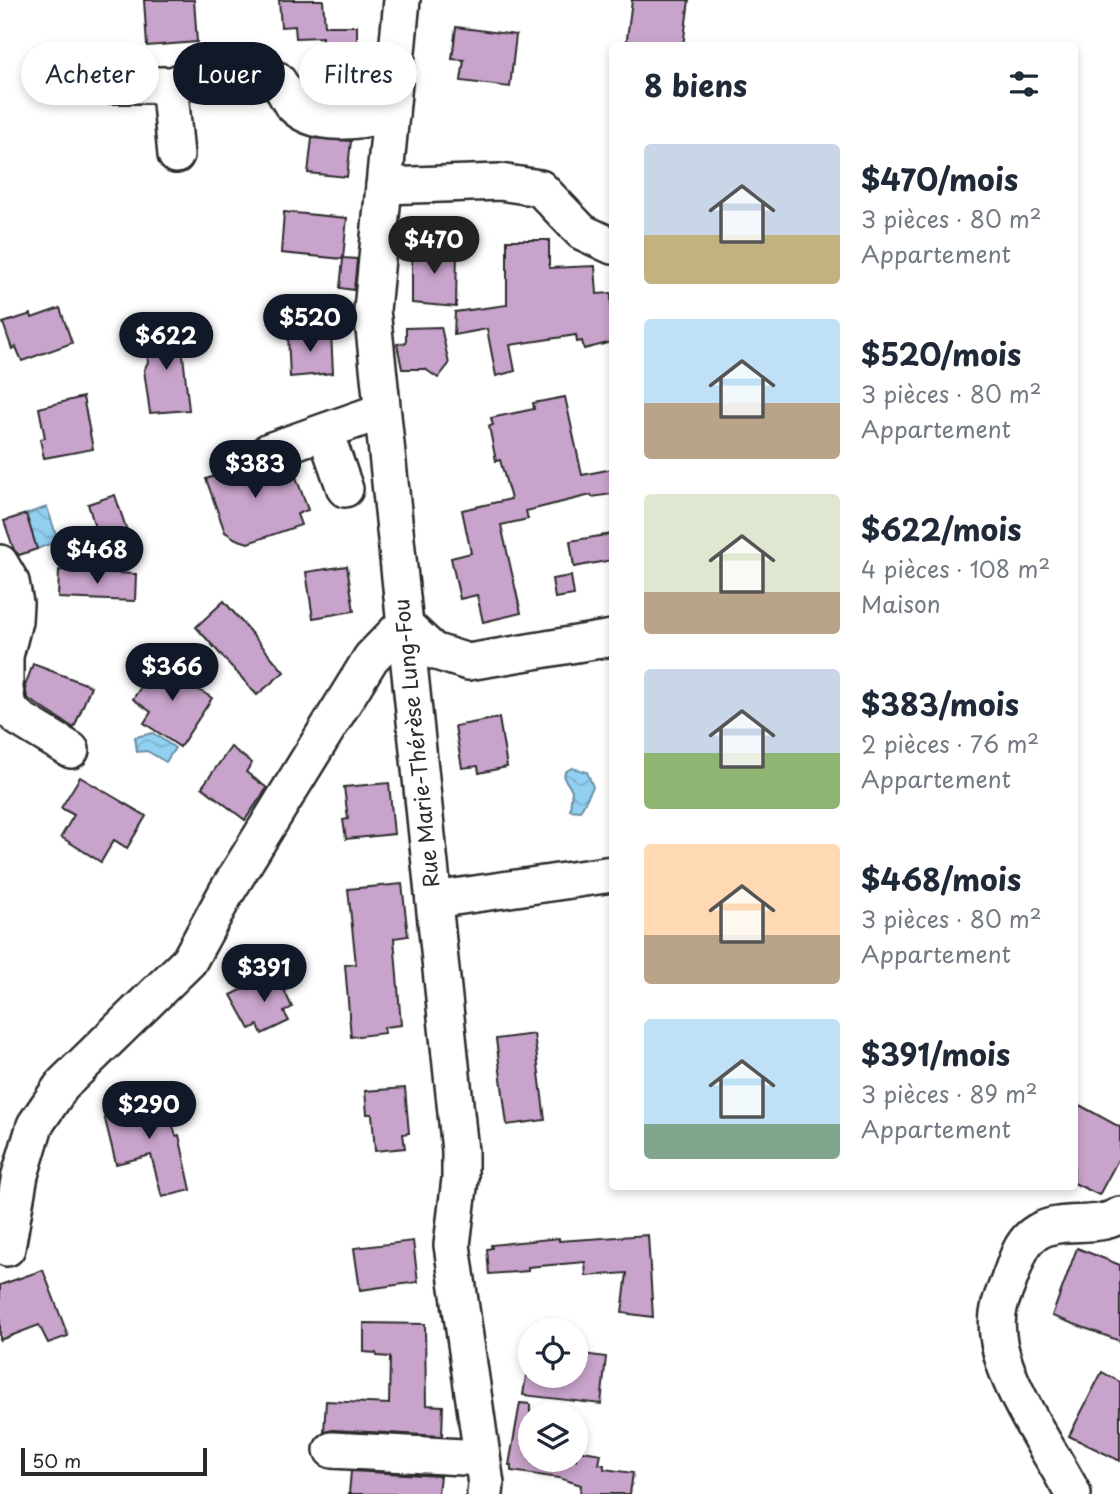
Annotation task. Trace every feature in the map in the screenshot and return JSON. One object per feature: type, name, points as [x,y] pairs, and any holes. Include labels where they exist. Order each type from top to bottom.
[{"type":"street","name":"Rue Marie-Thérèse Lung-Fou","points":[[402,0],[372,310],[460,1151],[460,1179],[452,1245],[484,1479]]},
{"type":"street","points":[[173,91],[171,103],[176,155]]},
{"type":"street","points":[[285,93],[291,103],[311,117],[351,121],[391,114]]},
{"type":"street","points":[[384,186],[500,182],[540,188],[582,232],[609,245]]},
{"type":"street","points":[[269,452],[382,411]]},
{"type":"street","points":[[325,432],[345,489]]},
{"type":"street","points":[[0,563],[10,582],[15,603],[5,632],[8,708],[20,719],[71,750]]},
{"type":"street","points":[[7,1248],[19,1175],[35,1125],[63,1084],[189,961],[226,893],[370,658],[404,624],[433,651],[468,662],[609,638]]},
{"type":"street","points":[[434,900],[609,874]]},
{"type":"street","points":[[1073,1494],[1018,1395],[1000,1352],[999,1309],[1022,1245],[1035,1233],[1048,1227],[1105,1221],[1120,1215]]},
{"type":"street","points":[[332,1450],[484,1479]]},
{"type":"water","points":[[47,507],[58,541],[37,549],[26,514]]},
{"type":"water","points":[[153,733],[175,748],[166,762],[147,751],[137,752],[135,737]]},
{"type":"water","points":[[572,768],[587,772],[593,787],[580,811],[570,810],[572,790],[564,778],[565,772]]},
{"type":"building","points":[[144,0],[194,0],[197,42],[159,45],[159,42],[147,42]]},
{"type":"building","points":[[279,0],[323,0],[325,26],[357,26],[357,42],[322,42],[322,37],[296,38],[295,26],[281,27]]},
{"type":"building","points":[[632,0],[689,0],[684,42],[627,42]]},
{"type":"building","points":[[456,27],[516,35],[510,87],[461,81],[464,60],[452,59]]},
{"type":"building","points":[[312,138],[351,141],[347,177],[308,173]]},
{"type":"building","points":[[284,212],[347,218],[343,258],[357,259],[354,290],[340,288],[343,259],[281,253]]},
{"type":"building","points":[[507,240],[549,240],[549,268],[595,266],[597,294],[609,293],[609,343],[584,349],[582,341],[577,342],[576,335],[510,345],[515,371],[496,376],[487,329],[454,335],[455,312],[507,305]]},
{"type":"building","points":[[412,247],[457,248],[456,307],[412,303]]},
{"type":"building","points":[[60,308],[72,343],[22,361],[16,347],[12,349],[3,323],[31,314],[32,318]]},
{"type":"building","points":[[441,327],[449,364],[438,378],[425,369],[402,369],[397,344],[406,343],[406,328]]},
{"type":"building","points":[[180,328],[189,410],[150,413],[144,370],[148,362],[145,331]]},
{"type":"building","points":[[331,332],[333,373],[290,377],[288,335]]},
{"type":"building","points":[[83,397],[93,449],[44,458],[40,439],[45,438],[39,408]]},
{"type":"building","points":[[565,397],[582,475],[609,470],[609,494],[591,495],[526,511],[528,519],[501,525],[521,613],[483,622],[477,595],[460,599],[451,558],[471,553],[462,510],[511,499],[500,460],[496,461],[489,426],[493,425],[491,418],[534,409],[533,403]]},
{"type":"building","points":[[248,453],[260,475],[277,479],[291,474],[293,478],[296,477],[308,510],[297,514],[301,525],[248,543],[225,532],[206,479],[218,475],[215,465]]},
{"type":"building","points":[[115,495],[128,534],[100,544],[88,504]]},
{"type":"building","points":[[26,514],[37,549],[19,555],[14,550],[4,521]]},
{"type":"building","points":[[609,534],[609,561],[574,567],[570,541]]},
{"type":"building","points":[[347,566],[354,611],[313,618],[306,572]]},
{"type":"building","points":[[59,570],[136,574],[135,601],[58,598]]},
{"type":"building","points":[[571,576],[574,595],[555,598],[552,579]]},
{"type":"building","points":[[224,601],[284,672],[257,695],[196,627]]},
{"type":"building","points":[[33,664],[91,686],[74,728],[27,698],[25,686]]},
{"type":"building","points":[[167,664],[188,675],[185,681],[212,698],[180,747],[144,723],[151,712],[133,699],[154,667],[162,672]]},
{"type":"building","points":[[499,718],[507,767],[479,773],[478,766],[462,768],[455,726]]},
{"type":"building","points":[[231,747],[252,763],[246,772],[267,788],[245,820],[202,787]]},
{"type":"building","points":[[80,777],[146,816],[127,848],[114,840],[101,862],[61,837],[74,815],[61,808]]},
{"type":"building","points":[[389,783],[394,834],[346,839],[343,820],[348,819],[344,787]]},
{"type":"building","points":[[402,884],[408,936],[394,938],[401,1025],[384,1027],[385,1033],[351,1037],[345,965],[356,964],[348,889]]},
{"type":"building","points":[[276,973],[292,1007],[284,1012],[289,1021],[262,1034],[258,1025],[250,1029],[231,995]]},
{"type":"building","points":[[534,1034],[545,1120],[507,1125],[496,1039]]},
{"type":"building","points":[[405,1088],[409,1133],[403,1134],[405,1148],[375,1151],[372,1114],[367,1114],[365,1091]]},
{"type":"building","points":[[164,1095],[176,1136],[179,1135],[191,1190],[162,1197],[151,1155],[116,1164],[103,1111]]},
{"type":"building","points":[[1078,1104],[1120,1127],[1120,1156],[1099,1195],[1078,1185]]},
{"type":"building","points":[[648,1235],[653,1317],[622,1313],[627,1273],[586,1276],[585,1262],[528,1267],[528,1271],[489,1274],[487,1249],[492,1248],[491,1245],[559,1238],[559,1241]]},
{"type":"building","points":[[413,1241],[418,1282],[360,1290],[354,1248]]},
{"type":"building","points":[[1077,1248],[1120,1265],[1120,1341],[1052,1316]]},
{"type":"building","points":[[43,1270],[68,1336],[48,1343],[39,1325],[0,1340],[0,1285]]},
{"type":"building","points":[[364,1323],[425,1324],[426,1405],[443,1406],[442,1436],[333,1430],[324,1432],[326,1401],[389,1404],[390,1357],[364,1352]]},
{"type":"building","points":[[588,1355],[606,1357],[601,1404],[523,1395],[524,1388],[588,1388]]},
{"type":"building","points":[[1102,1372],[1120,1382],[1120,1461],[1069,1436]]},
{"type":"building","points":[[518,1414],[518,1472],[588,1472],[588,1452],[601,1454],[599,1464],[604,1465],[604,1469],[633,1473],[630,1494],[580,1494],[581,1485],[559,1478],[511,1471],[509,1465]]},
{"type":"building","points":[[351,1471],[440,1476],[438,1494],[349,1494]]}]
